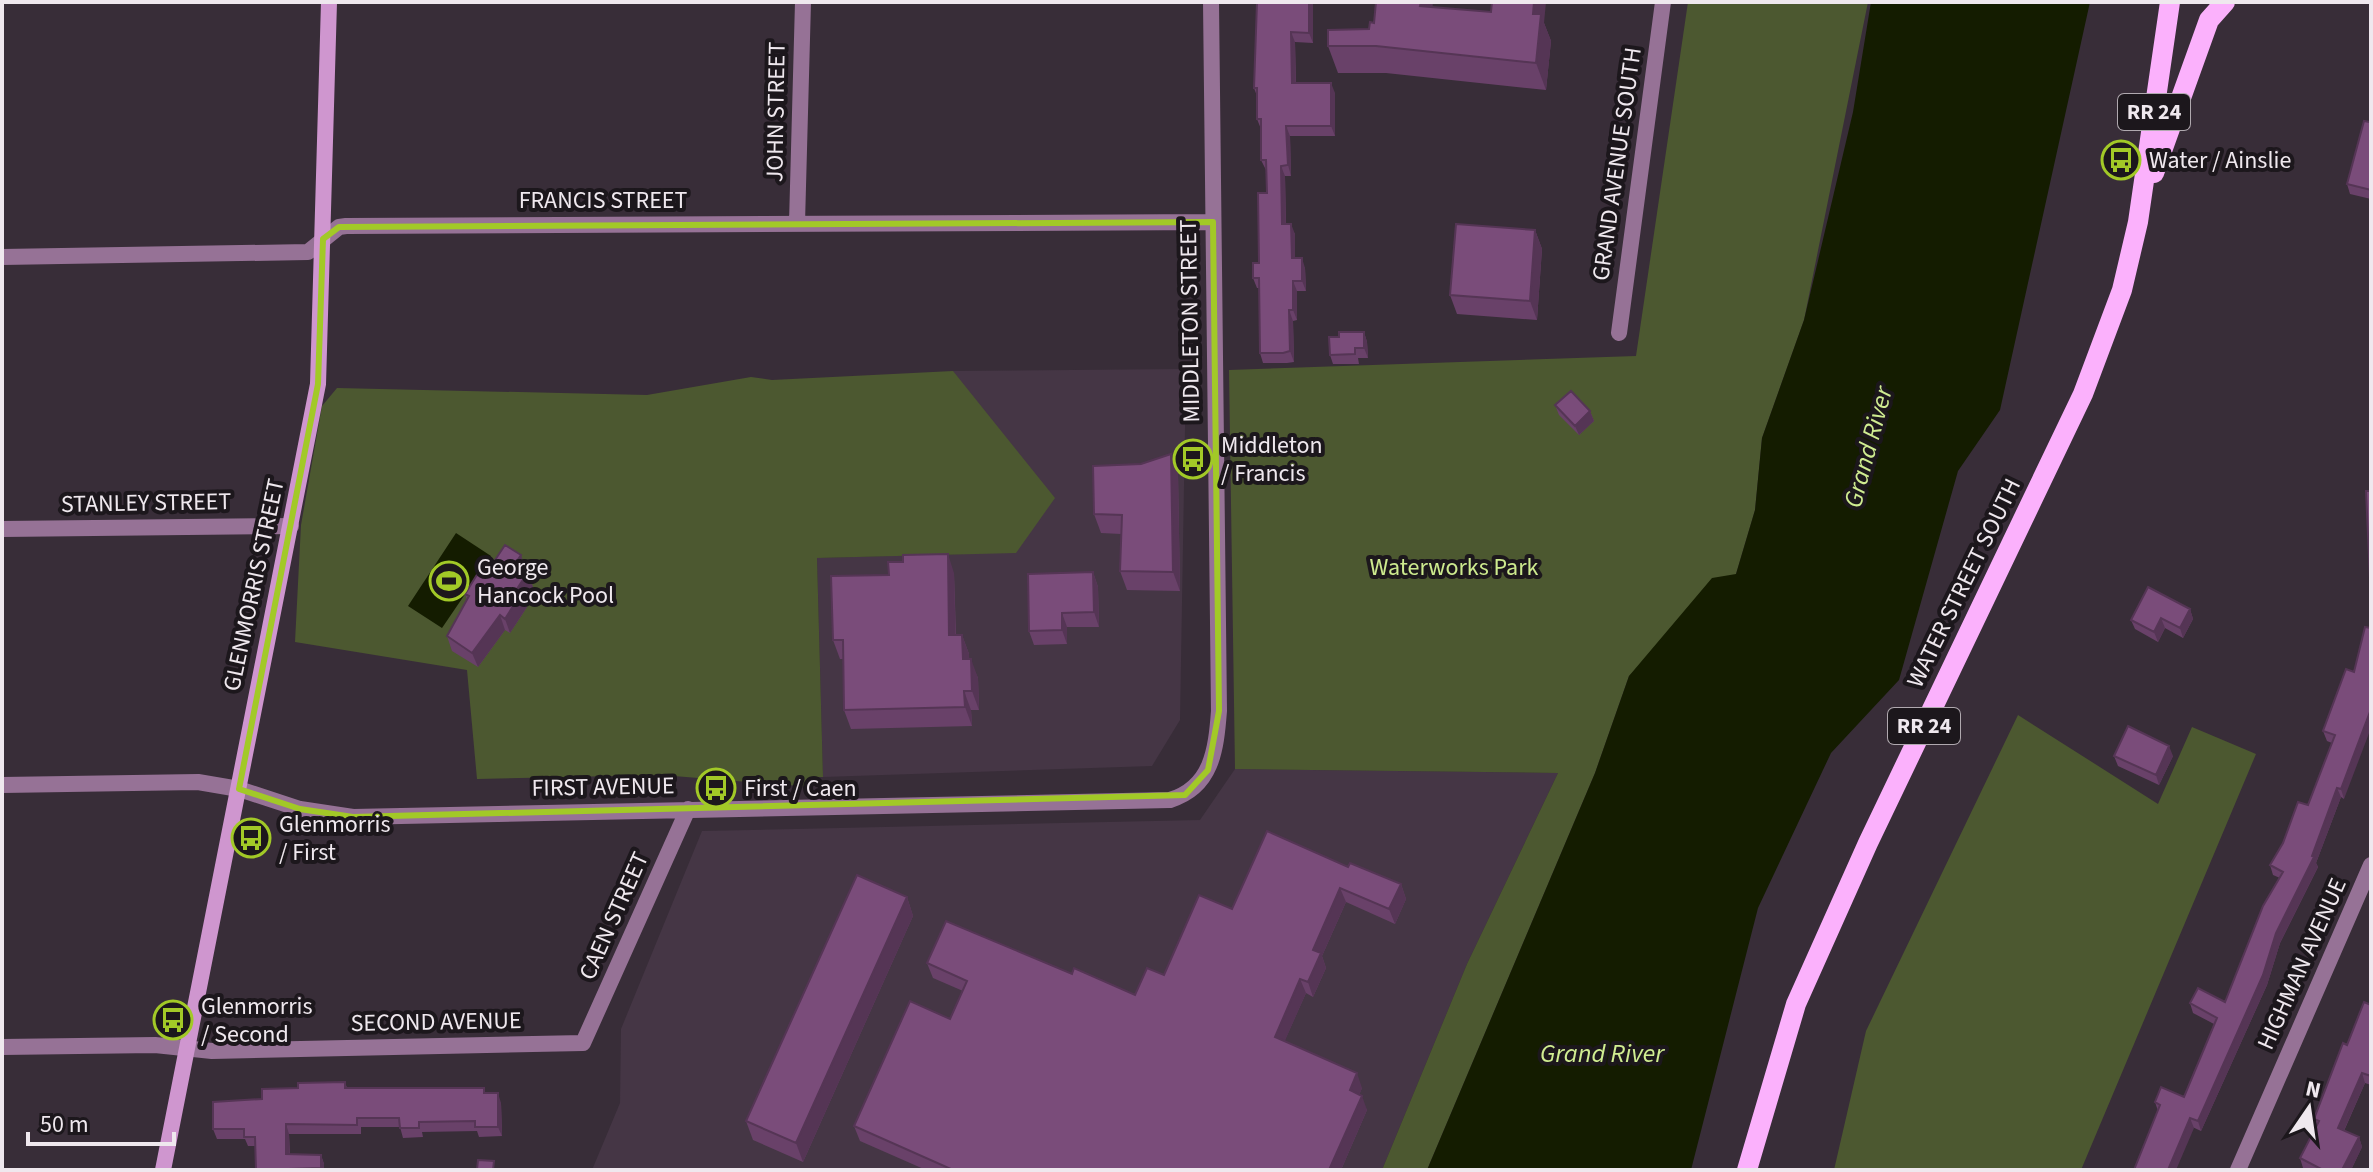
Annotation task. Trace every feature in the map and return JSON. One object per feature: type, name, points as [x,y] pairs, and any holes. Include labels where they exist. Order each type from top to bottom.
[{"type":"main road","name":"WATER STREET SOUTH","points":[[1747,1170],[1796,1004],[1868,843],[2083,394],[2122,290],[2138,222],[2170,2]]},
{"type":"main road","points":[[2138,222],[2209,20],[2225,2]]},
{"type":"street","name":"GLENMORRIS STREET","points":[[163,1170],[318,384],[329,2]]},
{"type":"street","name":"JOHN STREET","points":[[797,223],[803,2]]},
{"type":"street","name":"MIDDLETON STREET","points":[[1202,780],[1213,756],[1219,711],[1211,2]]},
{"type":"street","name":"GRAND AVENUE SOUTH","points":[[1619,333],[1663,2]]},
{"type":"street","name":"FRANCIS STREET","points":[[2,257],[308,252],[346,226],[1213,222]]},
{"type":"street","name":"STANLEY STREET","points":[[2,529],[291,526]]},
{"type":"street","name":"FIRST AVENUE","points":[[2,785],[198,782],[239,789],[300,809],[353,817],[1170,800],[1185,795],[1202,780]]},
{"type":"street","name":"CAEN STREET","points":[[583,1043],[688,809]]},
{"type":"street","name":"HIGHMAN AVENUE","points":[[2238,1170],[2364,904],[2371,865]]},
{"type":"street","name":"SECOND AVENUE","points":[[2,1047],[187,1048],[212,1051],[583,1043]]},
{"type":"highlighted area","points":[[1213,222],[1219,711],[1208,770],[1185,795],[353,817],[300,809],[239,789],[318,384],[323,239],[339,227]]},
{"type":"shaded area","points":[[1186,369],[1180,720],[1152,766],[823,777],[817,558],[963,554],[953,371]]},
{"type":"shaded area","points":[[1235,769],[1558,773],[1467,964],[1382,1170],[592,1170],[620,1103],[621,1029],[702,831],[1200,820]]},
{"type":"green space","name":"Waterworks Park","points":[[1688,2],[1868,2],[1804,320],[1762,438],[1755,510],[1736,574],[1629,676],[1595,773],[1427,1170],[1382,1170],[1467,964],[1558,773],[1235,769],[1229,370],[1636,356]]},
{"type":"green space","points":[[953,371],[1055,498],[1016,553],[817,558],[823,777],[812,777],[813,787],[661,775],[477,779],[467,670],[295,642],[301,525],[322,406],[337,388],[647,395],[751,377],[772,380]]},
{"type":"green space","points":[[2018,715],[2158,804],[2192,727],[2256,754],[2081,1170],[1834,1170],[1866,1031]]},
{"type":"water","name":"Grand River","points":[[1871,2],[2090,2],[2000,410],[1958,471],[1899,680],[1831,753],[1758,908],[1691,1170],[1427,1170],[1595,773],[1629,676],[1712,578],[1736,574],[1755,510],[1762,438],[1804,320],[1853,112]]},
{"type":"water","name":"George Hancock Pool","points":[[456,533],[491,556],[442,628],[408,606]]},
{"type":"building","points":[[1257,2],[1309,2],[1309,33],[1291,32],[1292,83],[1331,83],[1331,126],[1286,126],[1288,165],[1281,166],[1282,224],[1291,224],[1292,258],[1302,258],[1302,281],[1293,281],[1293,310],[1289,310],[1290,351],[1283,353],[1260,353],[1259,278],[1253,278],[1253,263],[1259,263],[1258,193],[1267,193],[1266,160],[1261,160],[1261,119],[1257,119],[1257,88],[1254,88]]},
{"type":"building","points":[[1376,2],[1421,2],[1420,6],[1491,12],[1492,2],[1534,2],[1533,14],[1541,14],[1536,63],[1376,46],[1328,46],[1328,30],[1369,29],[1370,22],[1374,23]]},
{"type":"building","points":[[2371,116],[2371,190],[2347,184],[2364,121],[2370,122]]},
{"type":"building","points":[[1456,224],[1535,230],[1530,301],[1450,295]]},
{"type":"building","points":[[1339,332],[1364,332],[1364,348],[1355,348],[1355,354],[1330,355],[1329,337],[1339,337]]},
{"type":"building","points":[[1571,391],[1590,411],[1575,426],[1555,405]]},
{"type":"building","points":[[1171,454],[1173,572],[1120,571],[1122,515],[1094,514],[1093,466],[1141,464]]},
{"type":"building","points":[[2366,491],[2371,491],[2371,578],[2370,578]]},
{"type":"building","points":[[505,545],[521,555],[515,564],[528,572],[517,589],[522,592],[505,619],[500,615],[472,653],[447,636],[469,596],[465,594],[483,565],[489,569]]},
{"type":"building","points":[[948,554],[949,635],[962,635],[963,659],[971,659],[972,691],[964,691],[965,707],[844,710],[843,640],[833,640],[831,576],[889,575],[888,562],[903,562],[903,555]]},
{"type":"building","points":[[1093,572],[1094,612],[1062,613],[1062,630],[1029,631],[1028,574]]},
{"type":"building","points":[[2148,587],[2190,609],[2180,628],[2161,618],[2154,632],[2131,620]]},
{"type":"building","points":[[2365,627],[2371,628],[2371,709],[2341,789],[2337,788],[2314,857],[2276,933],[2263,975],[2198,1121],[2190,1118],[2168,1170],[2134,1170],[2160,1105],[2155,1102],[2161,1087],[2184,1097],[2217,1018],[2190,1003],[2198,988],[2225,1002],[2263,906],[2283,872],[2270,865],[2283,843],[2298,802],[2308,805],[2335,735],[2323,731],[2346,669],[2354,672]]},
{"type":"building","points":[[2128,726],[2169,746],[2156,775],[2114,756]]},
{"type":"building","points":[[1267,831],[1348,867],[1350,863],[1401,884],[1389,909],[1340,888],[1313,950],[1321,953],[1308,982],[1300,979],[1275,1037],[1357,1073],[1350,1090],[1362,1096],[1329,1170],[953,1170],[854,1126],[910,1001],[950,1019],[967,981],[927,963],[946,921],[1072,974],[1074,968],[1135,995],[1147,968],[1164,975],[1199,895],[1232,909]]},
{"type":"building","points":[[857,875],[907,897],[796,1143],[746,1121]]},
{"type":"building","points":[[2364,1002],[2371,1005],[2371,1076],[2362,1073],[2338,1128],[2359,1137],[2342,1170],[2323,1170],[2300,1158],[2319,1121],[2314,1119],[2343,1043],[2347,1045]]},
{"type":"building","points":[[345,1082],[345,1088],[484,1088],[484,1093],[498,1093],[498,1127],[475,1127],[475,1121],[419,1122],[419,1128],[400,1128],[399,1118],[357,1118],[357,1125],[286,1124],[286,1154],[321,1155],[321,1168],[256,1170],[255,1137],[244,1137],[244,1129],[213,1129],[213,1102],[262,1099],[262,1089],[298,1088],[298,1083]]},
{"type":"building","points":[[478,1160],[494,1161],[493,1170],[477,1170]]},
{"type":"place","name":"Water / Ainslie","points":[[2121,160]]},
{"type":"place","name":"Middleton / Francis","points":[[1193,459]]},
{"type":"place","name":"George Hancock Pool","points":[[449,581]]},
{"type":"place","name":"First / Caen","points":[[716,788]]},
{"type":"place","name":"Glenmorris / First","points":[[251,838]]},
{"type":"place","name":"Glenmorris / Second","points":[[173,1020]]}]
